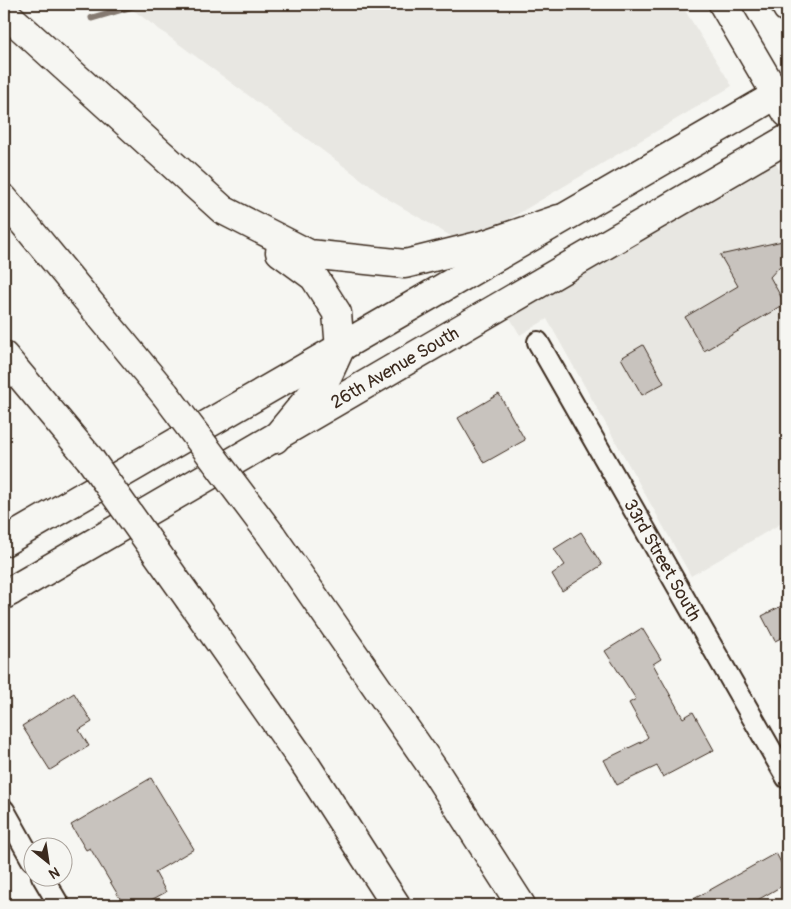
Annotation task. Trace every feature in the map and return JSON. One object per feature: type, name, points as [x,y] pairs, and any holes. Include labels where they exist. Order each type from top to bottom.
[{"type":"main road","points":[[4,542],[340,349],[559,219],[784,100],[723,4]]},
{"type":"main road","points":[[785,4],[787,8]]},
{"type":"main road","points":[[4,12],[223,210],[314,277],[337,312],[340,349],[328,375],[275,439]]},
{"type":"main road","name":"26th Avenue South","points":[[6,592],[275,439],[787,139]]},
{"type":"main road","points":[[4,199],[165,394],[272,536],[437,774],[521,905]]},
{"type":"main road","points":[[223,210],[309,254],[405,264],[486,244],[559,219]]},
{"type":"main road","points":[[4,356],[90,459],[307,768],[396,905]]},
{"type":"street","name":"33rd Street South","points":[[538,342],[787,778]]},
{"type":"street","points":[[4,810],[22,842]]},
{"type":"street","points":[[48,886],[58,905]]},
{"type":"shaded area","points":[[125,4],[681,4],[732,86],[499,225],[454,238],[388,199]]},
{"type":"shaded area","points":[[775,162],[787,184],[787,520],[691,576],[547,319],[520,335],[510,318]]},
{"type":"building","points":[[787,240],[787,258],[770,277],[785,304],[704,351],[685,317],[738,286],[720,255]]},
{"type":"building","points":[[643,345],[664,383],[642,395],[621,358]]},
{"type":"building","points":[[499,394],[525,440],[484,463],[458,418]]},
{"type":"building","points":[[581,532],[602,565],[562,591],[552,574],[565,565],[554,549]]},
{"type":"building","points":[[787,603],[787,635],[775,641],[762,616]]},
{"type":"building","points":[[642,628],[661,659],[653,664],[683,718],[693,712],[714,750],[663,777],[657,766],[617,785],[604,760],[648,737],[629,703],[636,699],[605,651]]},
{"type":"building","points":[[74,693],[92,722],[79,730],[89,746],[50,770],[22,726]]},
{"type":"building","points":[[151,778],[194,849],[155,872],[166,892],[142,905],[124,905],[90,848],[86,850],[71,825]]},
{"type":"building","points":[[776,853],[787,874],[787,883],[749,905],[683,905]]},
{"type":"waterway","points":[[92,18],[140,4]]}]
